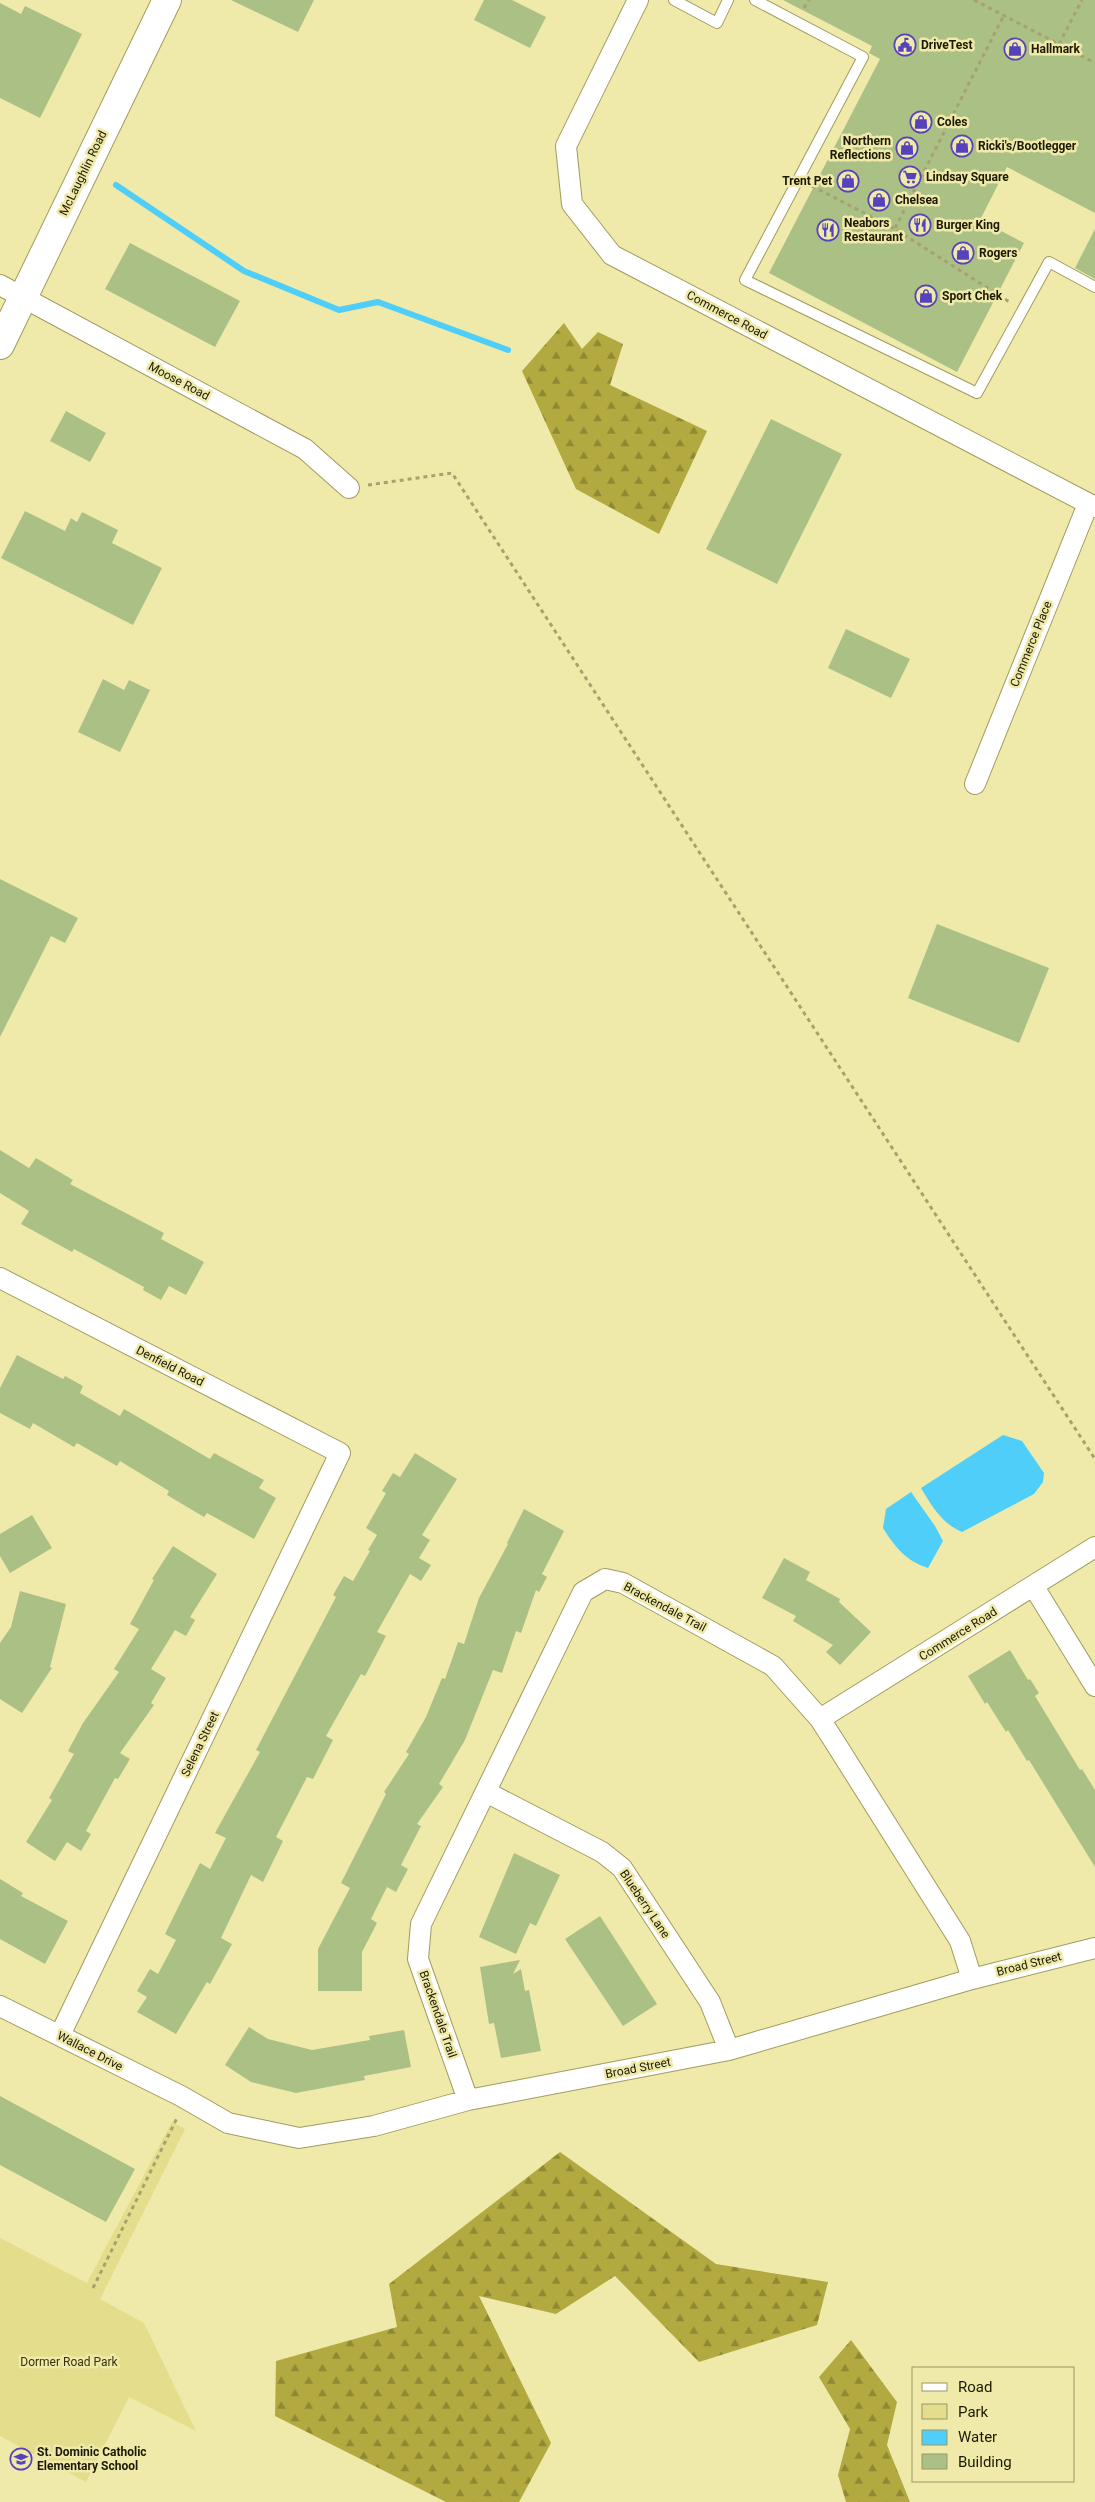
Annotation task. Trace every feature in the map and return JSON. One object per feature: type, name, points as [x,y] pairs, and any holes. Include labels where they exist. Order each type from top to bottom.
[{"type":"street","name":"McLaughlin Road","points":[[0,345],[12,291],[167,0]]},
{"type":"street","name":"Commerce Road","points":[[638,0],[566,146],[572,204],[612,254],[1092,505]]},
{"type":"street","name":"Moose Road","points":[[12,291],[305,449],[349,488]]},
{"type":"street","name":"Commerce Place","points":[[975,784],[1092,505]]},
{"type":"street","name":"Denfield Road","points":[[0,1278],[340,1453]]},
{"type":"street","name":"Selena Street","points":[[60,2035],[340,1453]]},
{"type":"street","name":"Commerce Road","points":[[820,1719],[1034,1587],[1095,1547]]},
{"type":"street","name":"Brackendale Trail","points":[[468,2100],[418,1959],[421,1924],[583,1592],[605,1579],[623,1583],[774,1666],[820,1719],[960,1941],[972,1979]]},
{"type":"street","points":[[1034,1587],[1095,1686]]},
{"type":"street","name":"Blueberry Lane","points":[[486,1792],[602,1852],[622,1868],[710,2002],[729,2050]]},
{"type":"street","name":"Broad Street","points":[[181,2096],[228,2124],[300,2138],[374,2126],[468,2100],[729,2050],[972,1979],[1095,1948]]},
{"type":"street","name":"Wallace Drive","points":[[0,2006],[181,2096]]},
{"type":"lane","points":[[674,0],[717,23],[728,0]]},
{"type":"lane","points":[[755,0],[862,57],[745,280],[977,394],[1049,262],[1095,286]]},
{"type":"path","points":[[803,10],[808,0]]},
{"type":"path","points":[[974,0],[1095,63]]},
{"type":"path","points":[[1059,44],[1082,0]]},
{"type":"path","points":[[895,228],[1004,15]]},
{"type":"path","points":[[814,187],[895,228],[997,295]]},
{"type":"path","points":[[349,488],[452,473],[1095,1459]]},
{"type":"path","points":[[93,2288],[178,2118],[181,2096]]},
{"type":"green space","points":[[564,323],[582,349],[598,332],[623,344],[610,385],[707,431],[659,534],[576,489],[522,371]]},
{"type":"green space","name":"Dormer Road Park","points":[[172,2122],[185,2129],[100,2299],[144,2323],[196,2431],[129,2397],[86,2482],[0,2436],[0,2238],[87,2283]]},
{"type":"green space","points":[[560,2152],[716,2264],[828,2282],[817,2325],[699,2362],[615,2276],[556,2314],[479,2296],[551,2443],[519,2502],[446,2502],[275,2416],[276,2361],[397,2327],[389,2284]]},
{"type":"green space","points":[[851,2340],[897,2402],[887,2445],[910,2502],[846,2502],[838,2475],[850,2429],[819,2377]]},
{"type":"water","points":[[1003,1435],[1022,1441],[1044,1473],[1043,1482],[1034,1494],[962,1532],[943,1519],[921,1488]]},
{"type":"water","points":[[911,1492],[935,1526],[943,1541],[928,1568],[907,1557],[883,1528],[886,1509]]},
{"type":"building","points":[[231,0],[314,0],[298,32]]},
{"type":"building","points":[[484,0],[512,0],[546,17],[530,48],[474,20]]},
{"type":"building","name":"Lindsay Square","points":[[783,0],[1095,0],[1095,213],[1007,167],[980,220],[1024,243],[957,372],[769,273],[880,59],[869,53],[872,46]]},
{"type":"building","points":[[0,3],[21,14],[25,6],[82,34],[40,118],[0,98]]},
{"type":"building","points":[[1095,229],[1095,279],[1075,268]]},
{"type":"building","points":[[130,243],[240,301],[215,347],[105,289]]},
{"type":"building","points":[[66,411],[106,433],[90,462],[50,441]]},
{"type":"building","points":[[771,419],[842,454],[777,584],[706,549]]},
{"type":"building","points":[[25,511],[65,531],[71,518],[77,522],[82,512],[118,530],[112,543],[162,568],[133,625],[1,558]]},
{"type":"building","points":[[846,629],[910,659],[891,698],[828,668]]},
{"type":"building","points":[[103,679],[124,690],[129,680],[150,690],[120,752],[78,732]]},
{"type":"building","points":[[0,879],[78,918],[65,943],[51,936],[0,1037]]},
{"type":"building","points":[[937,924],[1049,968],[1019,1043],[908,998]]},
{"type":"building","points":[[0,1150],[29,1168],[36,1158],[73,1180],[70,1184],[164,1233],[161,1239],[204,1262],[186,1295],[169,1286],[161,1300],[143,1290],[144,1287],[74,1249],[72,1252],[21,1224],[29,1211],[0,1193]]},
{"type":"building","points":[[17,1355],[63,1379],[65,1376],[83,1386],[80,1393],[120,1416],[124,1409],[210,1459],[214,1453],[264,1480],[259,1488],[276,1498],[254,1539],[207,1513],[204,1517],[167,1495],[169,1491],[120,1461],[117,1466],[77,1443],[74,1447],[33,1423],[30,1429],[0,1413],[0,1388]]},
{"type":"building","points":[[415,1453],[457,1479],[422,1535],[430,1540],[419,1558],[431,1565],[421,1581],[410,1574],[377,1632],[386,1636],[365,1676],[361,1674],[326,1736],[333,1740],[313,1779],[307,1777],[276,1837],[283,1841],[263,1882],[251,1875],[221,1938],[232,1944],[210,1984],[207,1982],[176,2034],[137,2012],[147,1997],[137,1991],[150,1969],[158,1974],[176,1940],[165,1934],[200,1863],[210,1869],[226,1838],[215,1833],[260,1752],[256,1750],[336,1597],[333,1595],[344,1576],[353,1581],[370,1551],[368,1550],[377,1535],[366,1528],[386,1493],[382,1491],[393,1473],[400,1477]]},
{"type":"building","points":[[524,1509],[564,1531],[542,1574],[547,1577],[539,1592],[536,1590],[521,1633],[516,1631],[502,1673],[493,1670],[465,1740],[439,1784],[443,1787],[417,1824],[421,1826],[401,1865],[408,1869],[396,1892],[387,1887],[371,1919],[377,1923],[362,1952],[362,1991],[318,1991],[318,1949],[350,1888],[341,1883],[386,1794],[384,1792],[409,1754],[406,1752],[426,1717],[442,1678],[445,1679],[458,1642],[464,1644],[479,1598],[508,1544]]},
{"type":"building","points":[[32,1515],[52,1548],[10,1573],[0,1556],[0,1534]]},
{"type":"building","points":[[173,1546],[217,1574],[190,1617],[195,1620],[186,1636],[175,1630],[151,1669],[166,1678],[151,1703],[154,1705],[120,1753],[130,1759],[118,1779],[115,1778],[86,1831],[91,1834],[81,1851],[67,1842],[55,1861],[26,1842],[52,1800],[49,1798],[74,1754],[68,1751],[83,1723],[119,1672],[114,1669],[139,1629],[130,1624],[154,1580],[152,1579]]},
{"type":"building","points":[[784,1558],[810,1572],[806,1580],[840,1599],[839,1602],[871,1632],[840,1665],[826,1652],[833,1645],[793,1621],[796,1616],[762,1598]]},
{"type":"building","points":[[20,1591],[66,1604],[50,1667],[52,1668],[22,1713],[0,1699],[0,1643],[11,1627]]},
{"type":"building","points":[[1010,1650],[1028,1680],[1030,1679],[1039,1693],[1035,1696],[1080,1770],[1082,1769],[1095,1790],[1095,1867],[1029,1760],[1027,1761],[1008,1730],[1006,1732],[987,1702],[985,1704],[968,1676]]},
{"type":"building","points":[[514,1853],[560,1875],[536,1926],[530,1923],[516,1954],[479,1937]]},
{"type":"building","points":[[0,1879],[23,1893],[21,1896],[68,1921],[45,1964],[0,1939]]},
{"type":"building","points":[[600,1916],[657,2004],[623,2026],[565,1939]]},
{"type":"building","points":[[520,1960],[513,1974],[521,1969],[525,1991],[529,1990],[541,2051],[501,2058],[494,2023],[489,2024],[480,1967]]},
{"type":"building","points":[[249,2027],[268,2039],[312,2050],[370,2040],[369,2036],[404,2030],[411,2067],[364,2076],[365,2080],[296,2093],[251,2082],[225,2065]]},
{"type":"building","points":[[0,2096],[135,2169],[106,2222],[0,2165]]},
{"type":"waterway","points":[[116,185],[244,271],[339,310],[378,302],[508,350]]},
{"type":"place","name":"DriveTest","points":[[905,45]]},
{"type":"place","name":"Hallmark","points":[[1015,49]]},
{"type":"place","name":"Coles","points":[[921,122]]},
{"type":"place","name":"Ricki's/Bootlegger","points":[[962,146]]},
{"type":"place","name":"Northern Reflections","points":[[907,148]]},
{"type":"place","name":"Lindsay Square","points":[[910,177]]},
{"type":"place","name":"Trent Pet","points":[[848,181]]},
{"type":"place","name":"Chelsea","points":[[879,200]]},
{"type":"place","name":"Burger King","points":[[920,225]]},
{"type":"place","name":"Neabors Restaurant","points":[[828,230]]},
{"type":"place","name":"Rogers","points":[[963,253]]},
{"type":"place","name":"Sport Chek","points":[[926,296]]},
{"type":"place","name":"St. Dominic Catholic Elementary School","points":[[21,2459]]}]
